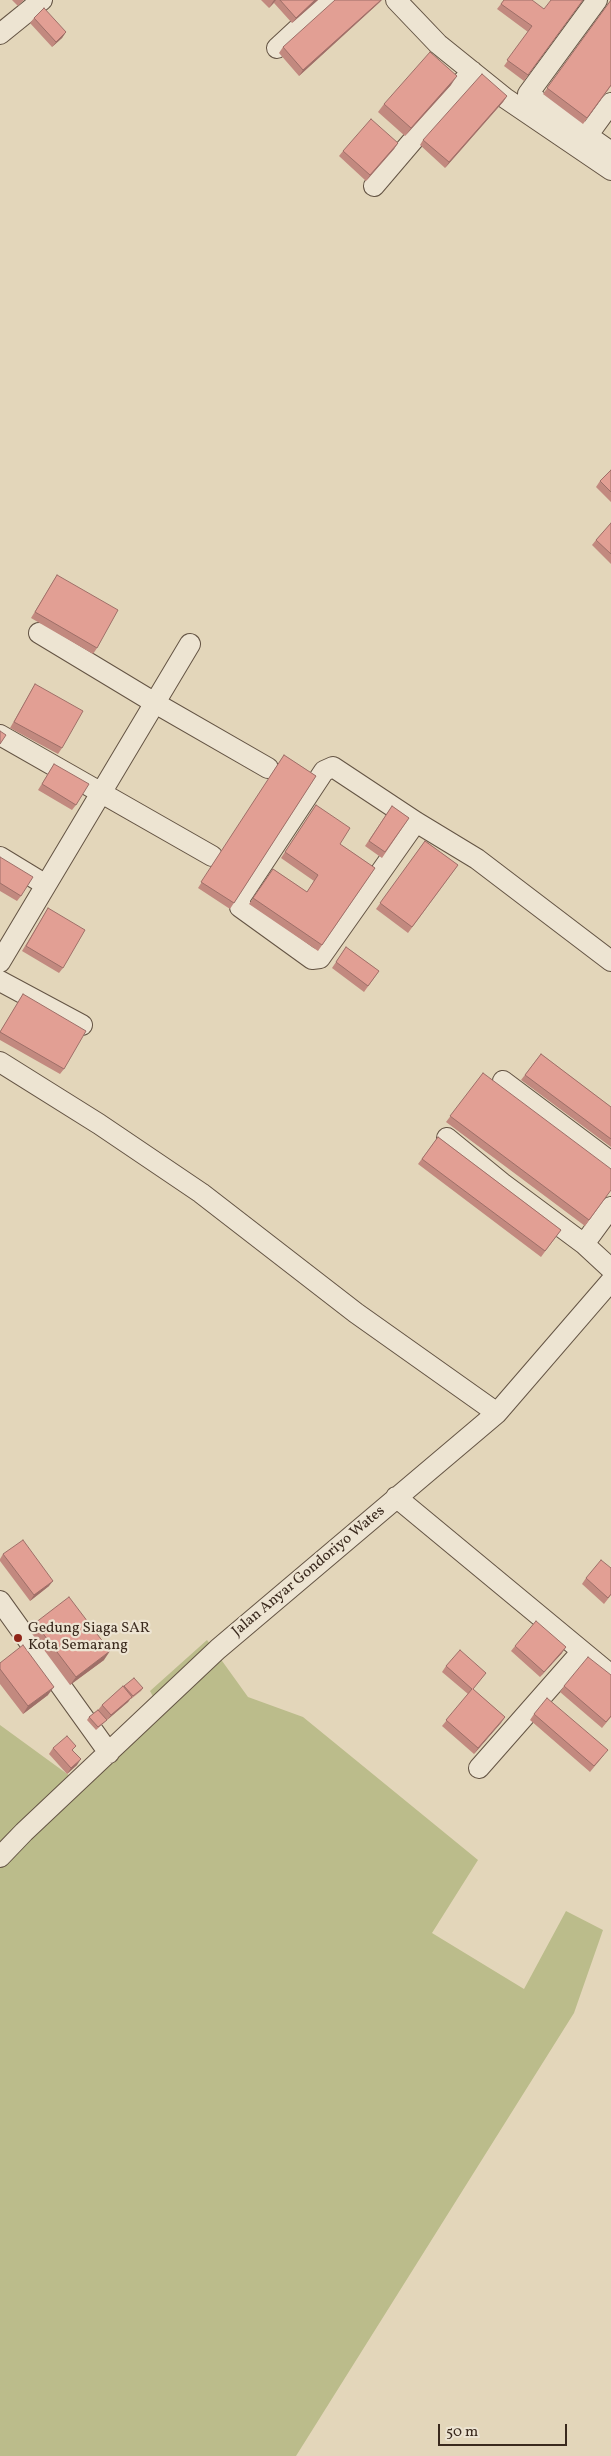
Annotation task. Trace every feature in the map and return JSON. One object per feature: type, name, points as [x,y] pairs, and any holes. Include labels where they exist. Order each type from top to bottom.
[{"type":"street","points":[[0,34],[42,0]]},
{"type":"street","points":[[277,48],[329,0]]},
{"type":"street","points":[[396,0],[438,44],[505,98],[611,170]]},
{"type":"street","points":[[597,0],[528,94],[611,152]]},
{"type":"street","points":[[374,186],[472,71]]},
{"type":"street","points":[[587,136],[611,103]]},
{"type":"street","points":[[39,633],[268,768]]},
{"type":"street","points":[[0,962],[190,644]]},
{"type":"street","points":[[0,735],[212,856]]},
{"type":"street","points":[[416,822],[320,958],[312,959],[240,907],[240,898],[328,768],[333,767],[416,822],[477,859],[611,961]]},
{"type":"street","points":[[0,856],[46,885]]},
{"type":"street","points":[[0,981],[82,1025]]},
{"type":"street","points":[[0,1062],[99,1124],[201,1193],[356,1313],[497,1413]]},
{"type":"street","points":[[502,1081],[611,1162]]},
{"type":"street","points":[[448,1138],[502,1183],[584,1244],[611,1269]]},
{"type":"street","points":[[584,1244],[611,1207]]},
{"type":"street","name":"Jalan Anyar Gondoriyo Wates","points":[[0,1857],[24,1832],[218,1649],[497,1413],[611,1281]]},
{"type":"street","points":[[396,1497],[611,1675]]},
{"type":"street","points":[[0,1602],[109,1753]]},
{"type":"street","points":[[479,1768],[582,1651]]},
{"type":"green space","points":[[207,1640],[248,1697],[303,1717],[478,1860],[432,1933],[524,1989],[566,1911],[603,1930],[574,2013],[296,2456],[0,2456],[0,1725],[70,1776],[156,1702],[150,1691]]},
{"type":"building","points":[[280,0],[315,0],[296,18]]},
{"type":"building","points":[[335,0],[381,0],[303,70],[283,47]]},
{"type":"building","points":[[504,0],[532,0],[544,9],[551,0],[583,0],[528,75],[507,60],[532,26],[501,4]]},
{"type":"building","points":[[611,0],[611,85],[587,118],[547,88]]},
{"type":"building","points":[[44,8],[66,32],[56,42],[34,18]]},
{"type":"building","points":[[430,52],[457,76],[411,128],[384,104]]},
{"type":"building","points":[[482,74],[507,96],[449,162],[423,140]]},
{"type":"building","points":[[371,119],[398,143],[370,175],[343,151]]},
{"type":"building","points":[[611,470],[611,492],[600,481]]},
{"type":"building","points":[[611,523],[611,554],[596,540]]},
{"type":"building","points":[[57,575],[118,610],[97,648],[35,612]]},
{"type":"building","points":[[35,684],[83,711],[62,748],[14,722]]},
{"type":"building","points":[[0,731],[6,735],[0,744]]},
{"type":"building","points":[[284,755],[316,776],[234,903],[201,882]]},
{"type":"building","points":[[54,764],[89,784],[76,805],[42,784]]},
{"type":"building","points":[[316,805],[350,828],[340,844],[375,868],[322,945],[253,898],[273,869],[307,892],[318,875],[285,852]]},
{"type":"building","points":[[392,806],[409,818],[385,852],[369,841]]},
{"type":"building","points":[[425,841],[458,865],[412,927],[380,903]]},
{"type":"building","points":[[0,857],[33,877],[21,896],[0,883]]},
{"type":"building","points":[[48,908],[85,930],[63,968],[26,946]]},
{"type":"building","points":[[346,947],[379,971],[368,986],[336,962]]},
{"type":"building","points":[[23,994],[86,1031],[64,1069],[0,1032]]},
{"type":"building","points":[[541,1054],[611,1107],[611,1139],[525,1075]]},
{"type":"building","points":[[483,1073],[611,1169],[611,1190],[589,1220],[450,1116]]},
{"type":"building","points":[[438,1137],[561,1230],[545,1251],[422,1159]]},
{"type":"building","points":[[23,1540],[53,1581],[34,1595],[3,1554]]},
{"type":"building","points":[[601,1560],[611,1568],[611,1594],[608,1598],[586,1578]]},
{"type":"building","points":[[69,1597],[110,1651],[76,1677],[35,1623]]},
{"type":"building","points":[[536,1621],[566,1647],[544,1672],[515,1646]]},
{"type":"building","points":[[23,1645],[54,1687],[28,1706],[0,1669],[0,1663]]},
{"type":"building","points":[[460,1650],[486,1673],[473,1689],[505,1717],[478,1748],[446,1720],[472,1689],[446,1666]]},
{"type":"building","points":[[588,1657],[611,1675],[611,1716],[606,1722],[564,1686]]},
{"type":"building","points":[[134,1678],[143,1688],[133,1696],[124,1686]]},
{"type":"building","points":[[123,1686],[132,1697],[111,1715],[102,1705]]},
{"type":"building","points":[[547,1698],[608,1750],[594,1766],[534,1714]]},
{"type":"building","points":[[98,1710],[107,1720],[98,1727],[89,1717]]},
{"type":"building","points":[[67,1736],[76,1746],[72,1750],[81,1759],[71,1768],[53,1748]]},
{"type":"place","name":"Gedung Siaga SAR Kota Semarang","points":[[18,1638]]}]
